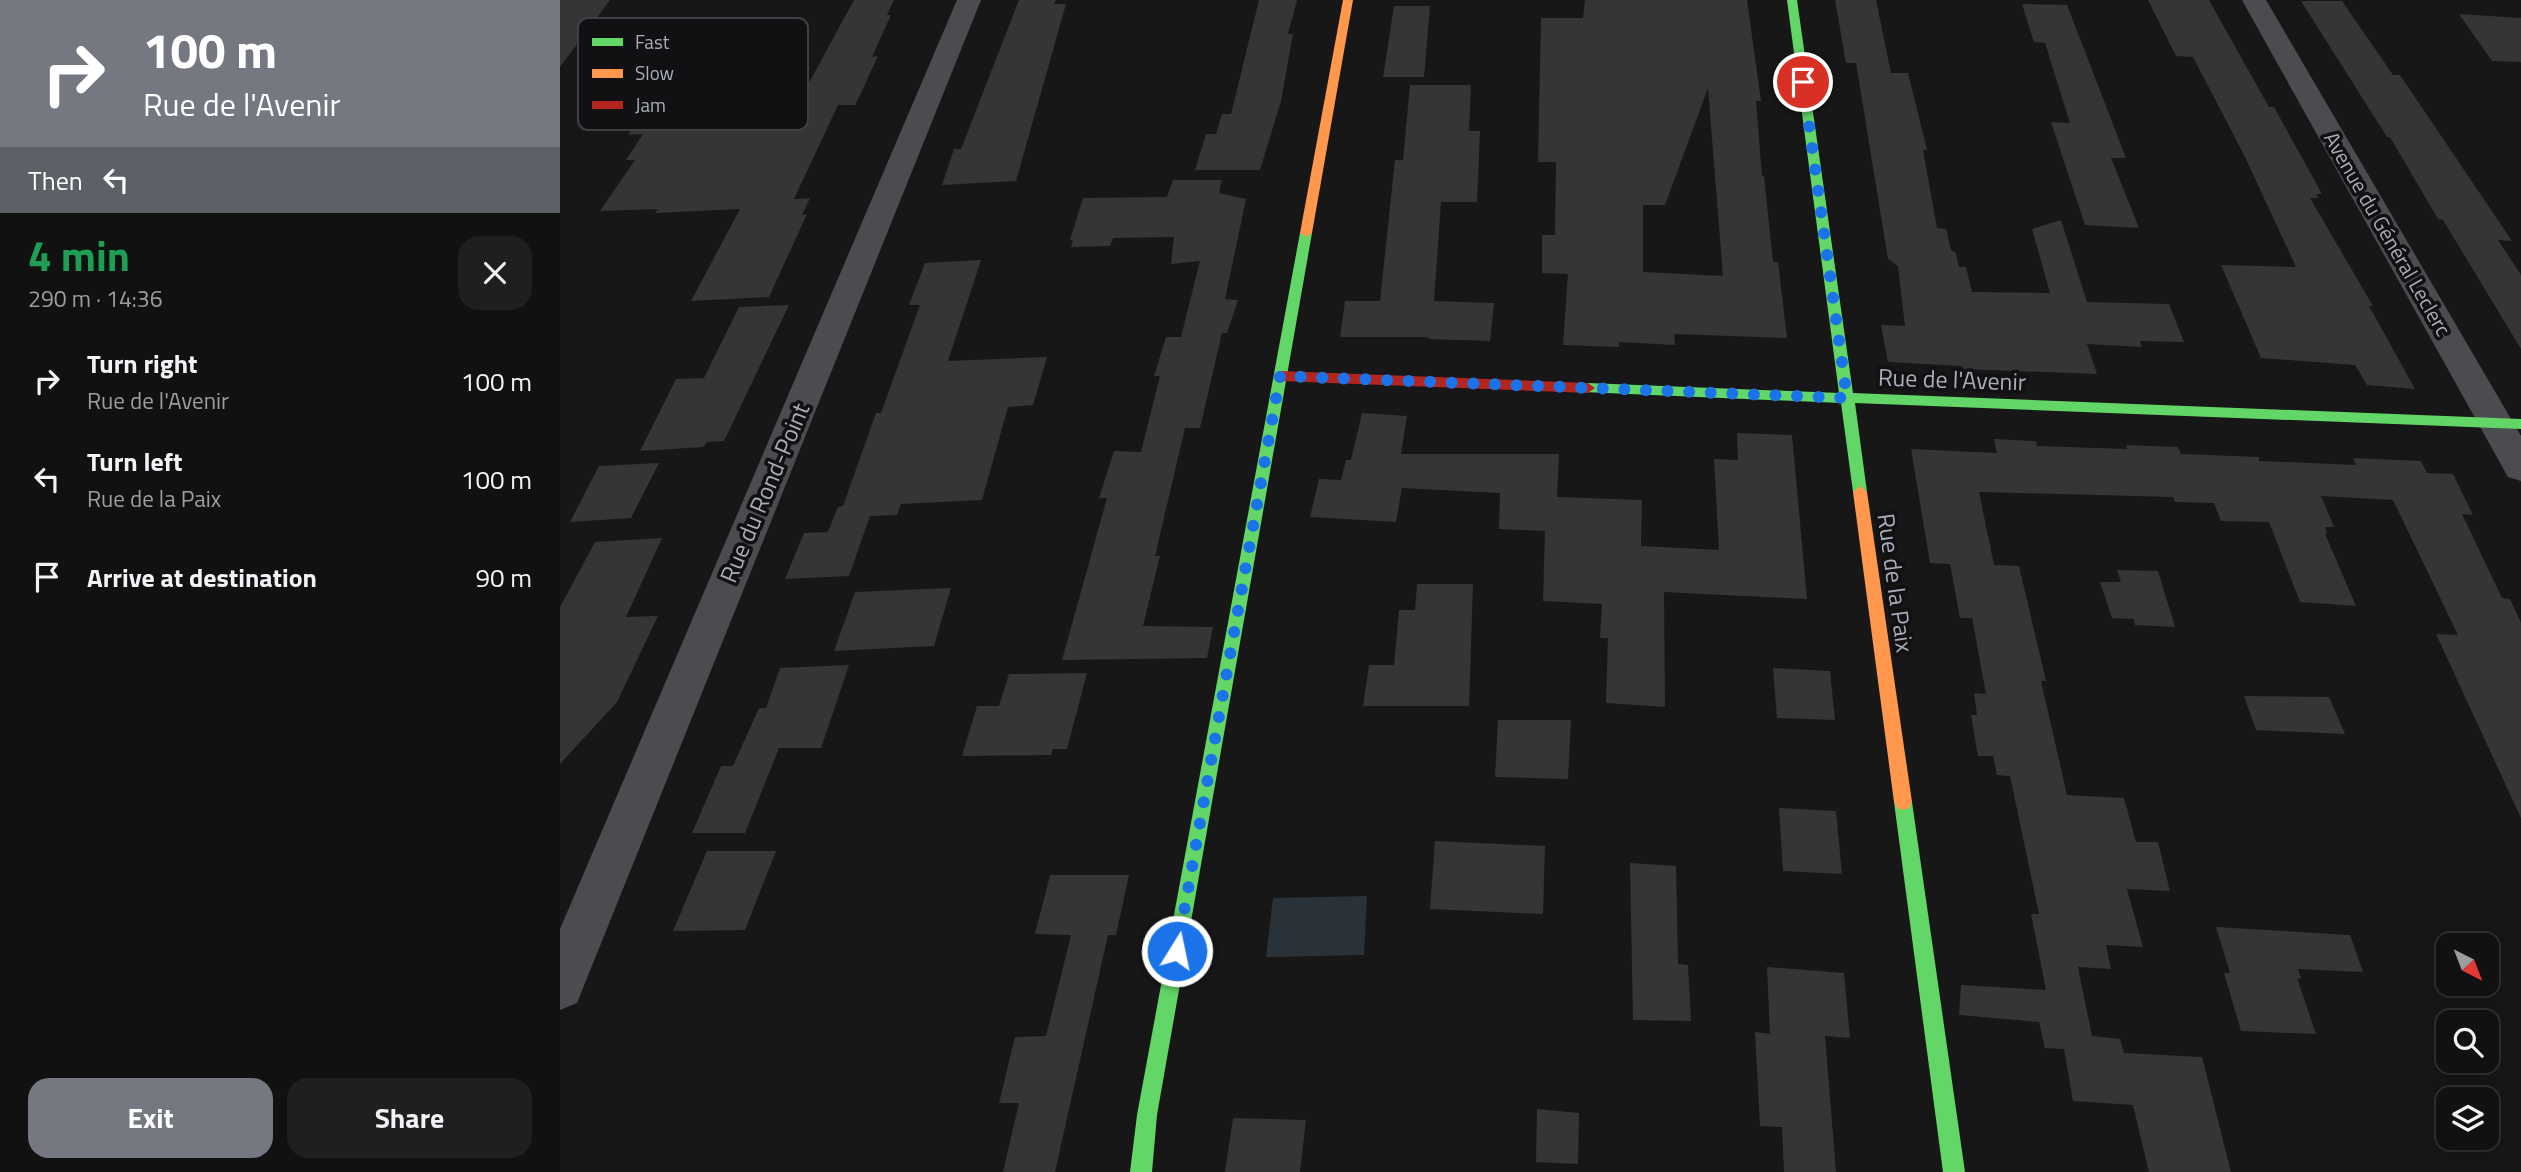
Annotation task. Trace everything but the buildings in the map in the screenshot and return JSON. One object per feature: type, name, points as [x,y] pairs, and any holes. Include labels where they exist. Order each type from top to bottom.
[{"type":"street","name":"Rue du Rond-Point","points":[[560,986],[969,0]]},
{"type":"street","points":[[1141,1172],[1147,1115],[1348,0]]},
{"type":"street","name":"Rue de la Paix","points":[[1792,0],[1954,1172]]},
{"type":"street","name":"Avenue du Général Leclerc","points":[[2254,0],[2508,424],[2521,467]]},
{"type":"street","name":"Rue de l'Avenir","points":[[1280,376],[2508,424]]},
{"type":"shaded area","points":[[1367,896],[1364,955],[1266,957],[1273,898]]},
{"type":"traffic: fast","points":[[1792,0],[1860,492]]},
{"type":"traffic: fast","points":[[1141,1172],[1147,1115],[1306,233]]},
{"type":"traffic: fast","points":[[1588,388],[2521,424]]},
{"type":"traffic: fast","points":[[1903,802],[1954,1172]]},
{"type":"traffic: slow","points":[[1306,233],[1348,0]]},
{"type":"traffic: slow","points":[[1860,492],[1903,802]]},
{"type":"traffic: jam","points":[[1280,376],[1588,388]]},
{"type":"route","points":[[1177,951],[1280,376],[1847,398],[1803,82]]}]
